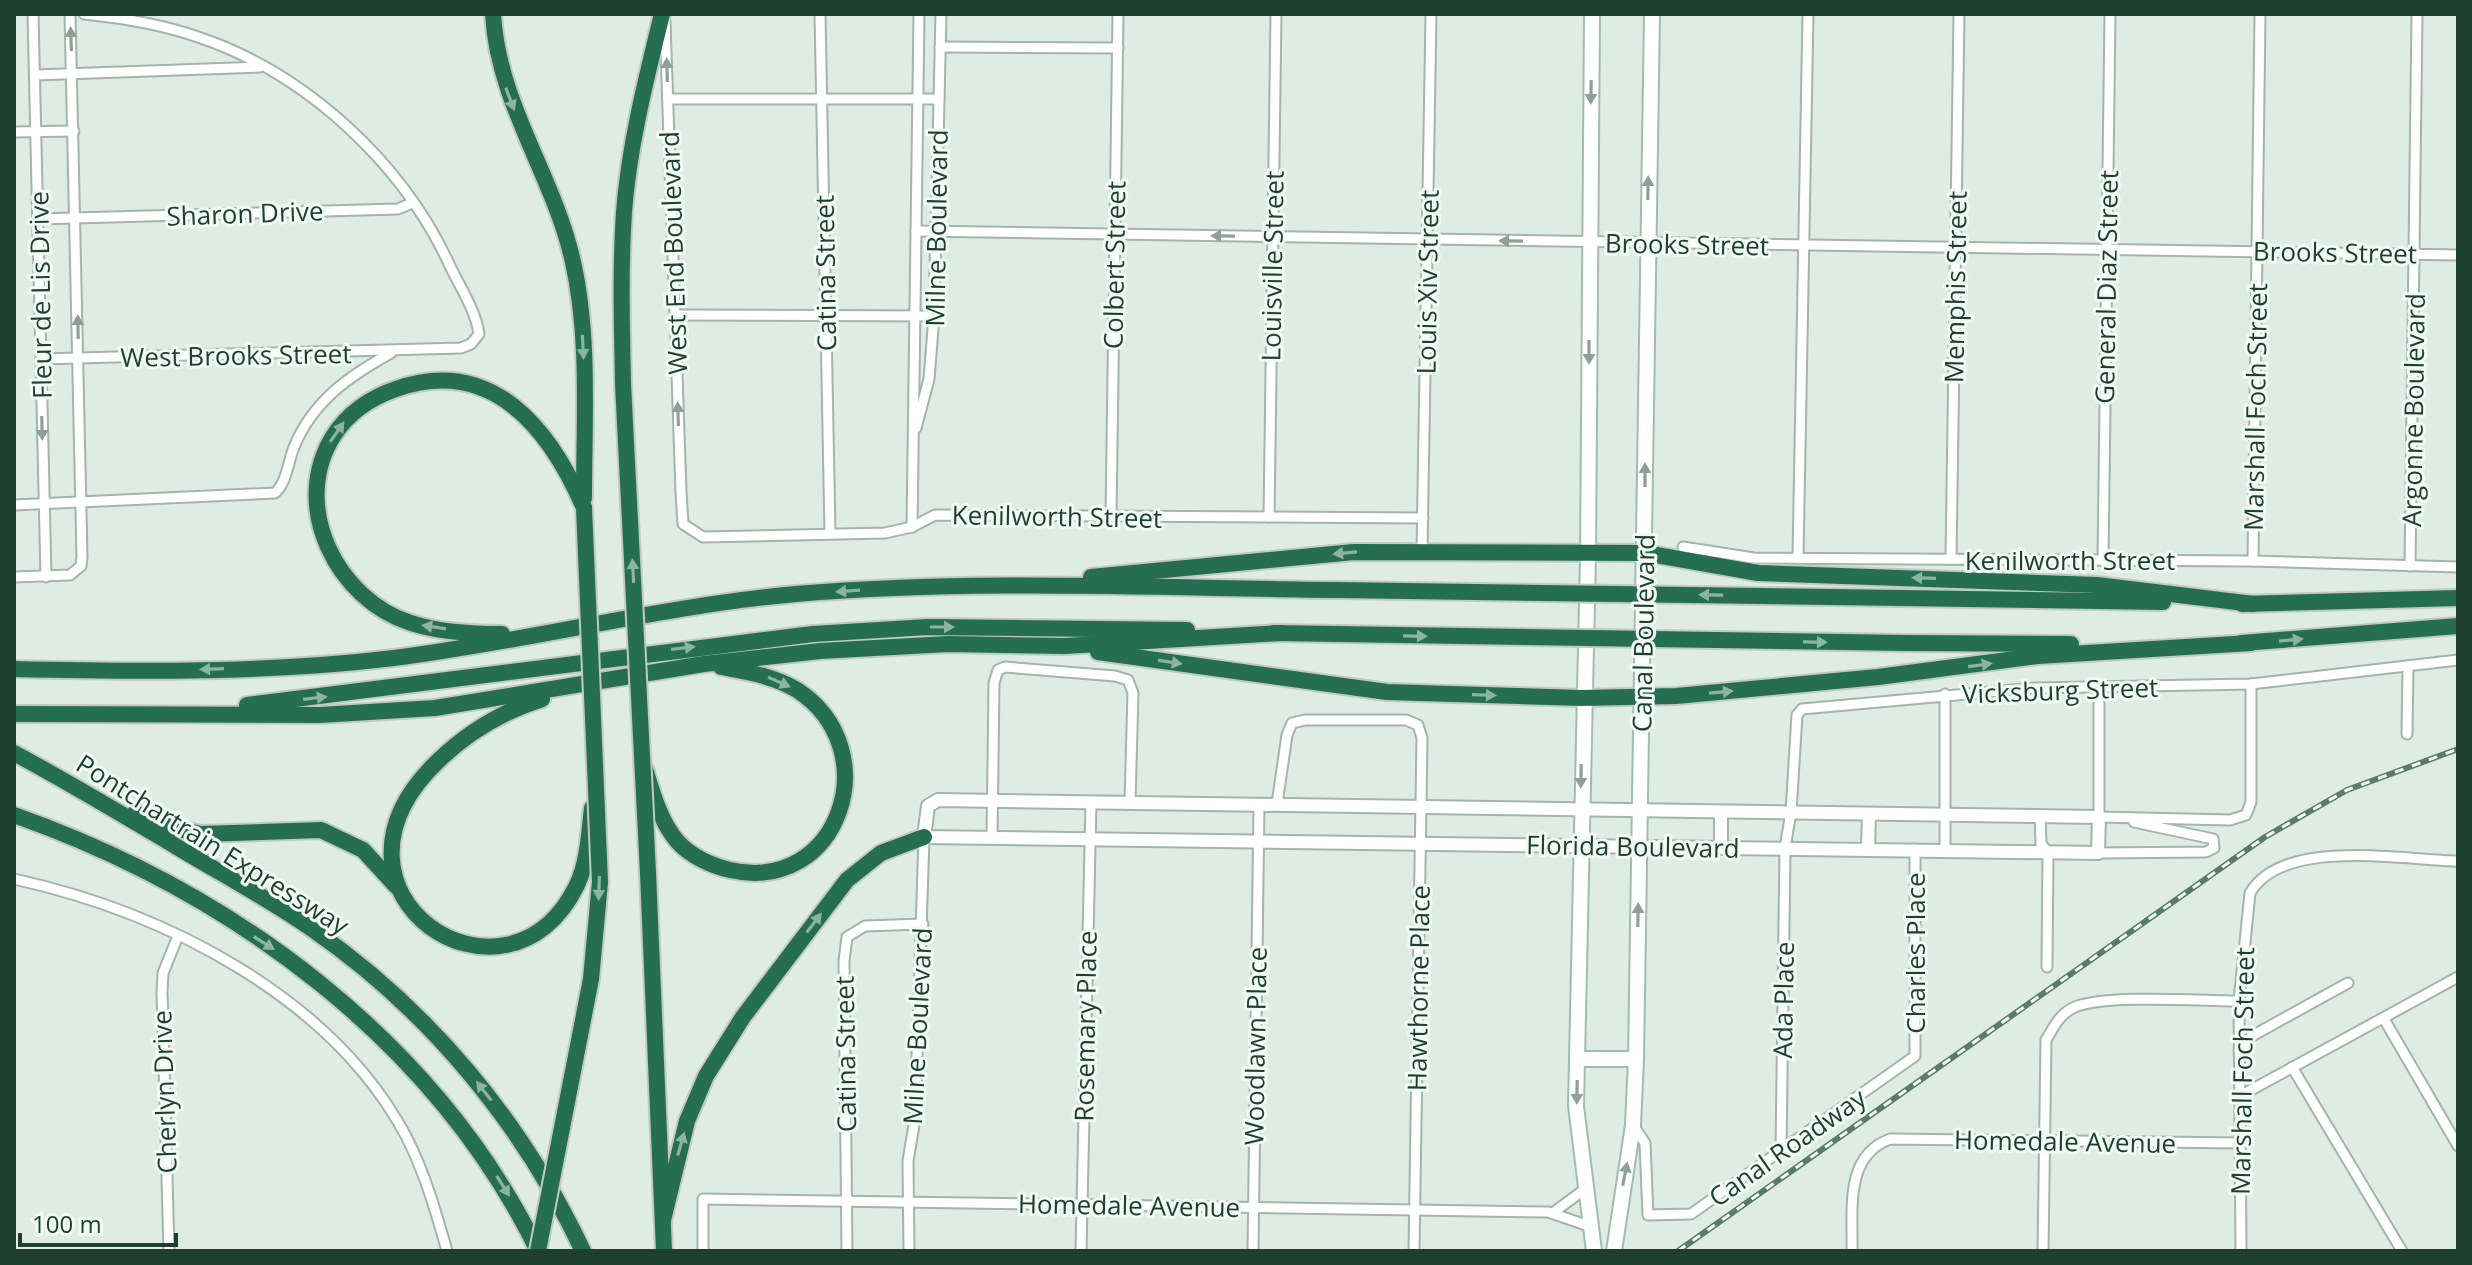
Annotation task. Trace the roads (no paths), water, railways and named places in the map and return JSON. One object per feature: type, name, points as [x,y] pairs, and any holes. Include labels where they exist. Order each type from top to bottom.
[{"type":"highway","points":[[663,14],[644,91],[624,210],[621,291],[664,1251]]},
{"type":"highway","points":[[492,17],[506,89],[564,229],[573,263],[583,343],[584,508],[600,882],[591,979],[538,1251]]},
{"type":"highway","points":[[539,635],[492,634],[411,623],[382,610],[341,571],[329,551],[317,507],[326,450],[341,427],[367,402],[404,386],[429,381],[469,383],[500,397],[534,425],[565,464],[584,508]]},
{"type":"highway","points":[[14,669],[126,672],[393,658],[710,605],[794,595],[1010,584],[1354,552],[1645,553],[1758,573],[2097,585],[2253,604]]},
{"type":"highway","points":[[1010,584],[2253,604],[2452,599]]},
{"type":"highway","points":[[1065,646],[1387,692],[1582,698],[1643,697],[1878,677],[2038,656],[2453,626]]},
{"type":"highway","points":[[97,714],[288,702],[693,647],[870,630],[1033,627],[1905,643],[2251,643]]},
{"type":"highway","points":[[14,714],[334,714],[435,708],[704,664],[882,646],[1065,646],[1281,633]]},
{"type":"highway","points":[[644,766],[660,814],[678,842],[716,867],[739,872],[779,870],[813,850],[826,838],[843,802],[846,763],[834,730],[821,712],[798,691],[759,674],[704,664]]},
{"type":"highway","points":[[397,887],[390,849],[395,823],[405,798],[426,772],[479,729],[523,705],[583,684]]},
{"type":"highway","name":"Pontchartrain Expressway","points":[[14,753],[311,929],[407,1006],[459,1060],[499,1111],[546,1182],[583,1251]]},
{"type":"highway","points":[[67,782],[183,830],[201,834],[321,830],[363,850],[397,887],[412,910],[444,935],[461,943],[494,947],[529,939],[562,911],[578,883],[587,850],[595,782]]},
{"type":"highway","points":[[14,815],[97,850],[197,902],[289,959],[343,1001],[421,1077],[457,1121],[495,1174],[538,1251]]},
{"type":"highway","points":[[663,1220],[687,1121],[706,1076],[743,1017],[847,880],[881,853],[924,837]]},
{"type":"main road","points":[[1592,14],[1588,555],[1582,698],[1576,1106],[1594,1251]]},
{"type":"main road","name":"Canal Boulevard","points":[[1614,1251],[1633,1125],[1636,1059],[1652,14]]},
{"type":"main road","points":[[1577,1059],[1636,1059]]},
{"type":"street","name":"Fleur de Lis Drive","points":[[33,14],[46,577],[77,572],[82,557],[70,14]]},
{"type":"street","points":[[14,505],[275,493],[280,488],[306,423],[318,405],[359,371],[394,351],[461,348],[477,339],[478,325],[445,255],[412,203],[347,126],[263,67],[189,34],[153,24],[84,14]]},
{"type":"street","name":"West End Boulevard","points":[[663,14],[681,492]]},
{"type":"street","name":"Catina Street","points":[[820,14],[830,533]]},
{"type":"street","name":"Milne Boulevard","points":[[912,527],[919,14]]},
{"type":"street","name":"Milne Boulevard","points":[[912,439],[929,379],[934,316],[941,14]]},
{"type":"street","name":"Colbert Street","points":[[1111,517],[1118,14]]},
{"type":"street","name":"Louisville Street","points":[[1269,517],[1276,14]]},
{"type":"street","name":"Louis Xiv Street","points":[[1422,551],[1431,14]]},
{"type":"street","points":[[1798,557],[1808,14]]},
{"type":"street","name":"Memphis Street","points":[[1951,559],[1959,14]]},
{"type":"street","name":"General Diaz Street","points":[[2103,561],[2110,14]]},
{"type":"street","name":"Marshall Foch Street","points":[[2253,561],[2260,14]]},
{"type":"street","name":"Argonne Boulevard","points":[[2410,566],[2417,14]]},
{"type":"street","points":[[940,47],[1118,48]]},
{"type":"street","points":[[35,75],[263,67]]},
{"type":"street","points":[[668,99],[939,99]]},
{"type":"street","points":[[14,132],[74,131]]},
{"type":"street","name":"Sharon Drive","points":[[38,219],[398,209],[412,203]]},
{"type":"street","name":"Brooks Street","points":[[916,231],[2458,255]]},
{"type":"street","points":[[675,315],[934,316]]},
{"type":"street","name":"West Brooks Street","points":[[41,359],[394,351]]},
{"type":"street","name":"Kenilworth Street","points":[[681,492],[683,524],[703,537],[885,533],[912,527],[935,515],[1423,518]]},
{"type":"street","name":"Kenilworth Street","points":[[1683,547],[1754,558],[2253,561],[2458,567]]},
{"type":"street","points":[[14,577],[46,577]]},
{"type":"street","name":"Vicksburg Street","points":[[1785,848],[1791,812],[1797,715],[1802,709],[1945,694],[2251,684],[2458,660]]},
{"type":"street","points":[[992,837],[994,683],[998,670],[1012,666],[1115,676],[1128,680],[1133,693],[1130,802]]},
{"type":"street","points":[[2407,734],[2408,666]]},
{"type":"street","name":"Florida Boulevard","points":[[932,802],[993,800],[2230,820],[2246,815],[2251,802],[2251,684]]},
{"type":"street","points":[[2098,853],[2099,688]]},
{"type":"street","points":[[1945,694],[1945,850]]},
{"type":"street","name":"Hawthorne Place","points":[[1277,804],[1287,735],[1292,723],[1305,720],[1406,720],[1418,725],[1422,738],[1414,1251]]},
{"type":"street","name":"Milne Boulevard","points":[[909,1251],[906,1201],[915,1119],[924,837],[932,802]]},
{"type":"street","name":"Rosemary Place","points":[[1081,1251],[1091,802]]},
{"type":"street","name":"Woodlawn Place","points":[[1253,1251],[1259,804]]},
{"type":"street","points":[[1721,812],[1721,847]]},
{"type":"street","points":[[1868,849],[1869,814]]},
{"type":"street","points":[[2040,816],[2041,844],[2048,852],[2047,967]]},
{"type":"street","name":"Florida Boulevard","points":[[924,837],[2098,853],[2206,852],[2214,848],[2213,839],[2194,833],[2099,817]]},
{"type":"street","name":"Ada Place","points":[[1781,1152],[1785,848]]},
{"type":"street","name":"Charles Place","points":[[1915,849],[1915,1056]]},
{"type":"street","name":"Marshall Foch Street","points":[[2241,1251],[2239,1001],[2250,893],[2256,881],[2286,862],[2324,857],[2458,861]]},
{"type":"street","points":[[14,879],[95,901],[178,936],[255,980],[313,1022],[364,1074],[385,1102],[420,1164],[447,1251]]},
{"type":"street","name":"Catina Street","points":[[847,1251],[844,961],[847,937],[857,929],[878,924],[923,924]]},
{"type":"street","name":"Cherlyn Drive","points":[[169,1251],[162,992],[163,973],[178,936]]},
{"type":"street","points":[[2240,1096],[2458,977]]},
{"type":"street","points":[[2239,1051],[2252,1036],[2348,983]]},
{"type":"street","points":[[2043,1251],[2046,1040],[2060,1017],[2072,1008],[2087,1004],[2239,1001]]},
{"type":"street","points":[[2384,1019],[2458,1146]]},
{"type":"street","name":"Canal Roadway","points":[[1633,1125],[1645,1143],[1648,1215],[1691,1214],[1915,1056]]},
{"type":"street","points":[[2292,1067],[2402,1251]]},
{"type":"street","name":"Homedale Avenue","points":[[1852,1251],[1858,1168],[1871,1148],[1890,1139],[2240,1143]]},
{"type":"street","points":[[1554,1212],[1585,1189]]},
{"type":"street","name":"Homedale Avenue","points":[[703,1251],[703,1199],[1554,1212],[1589,1226]]},
{"type":"railway","points":[[1678,1251],[2265,837],[2347,790],[2458,749]]}]
